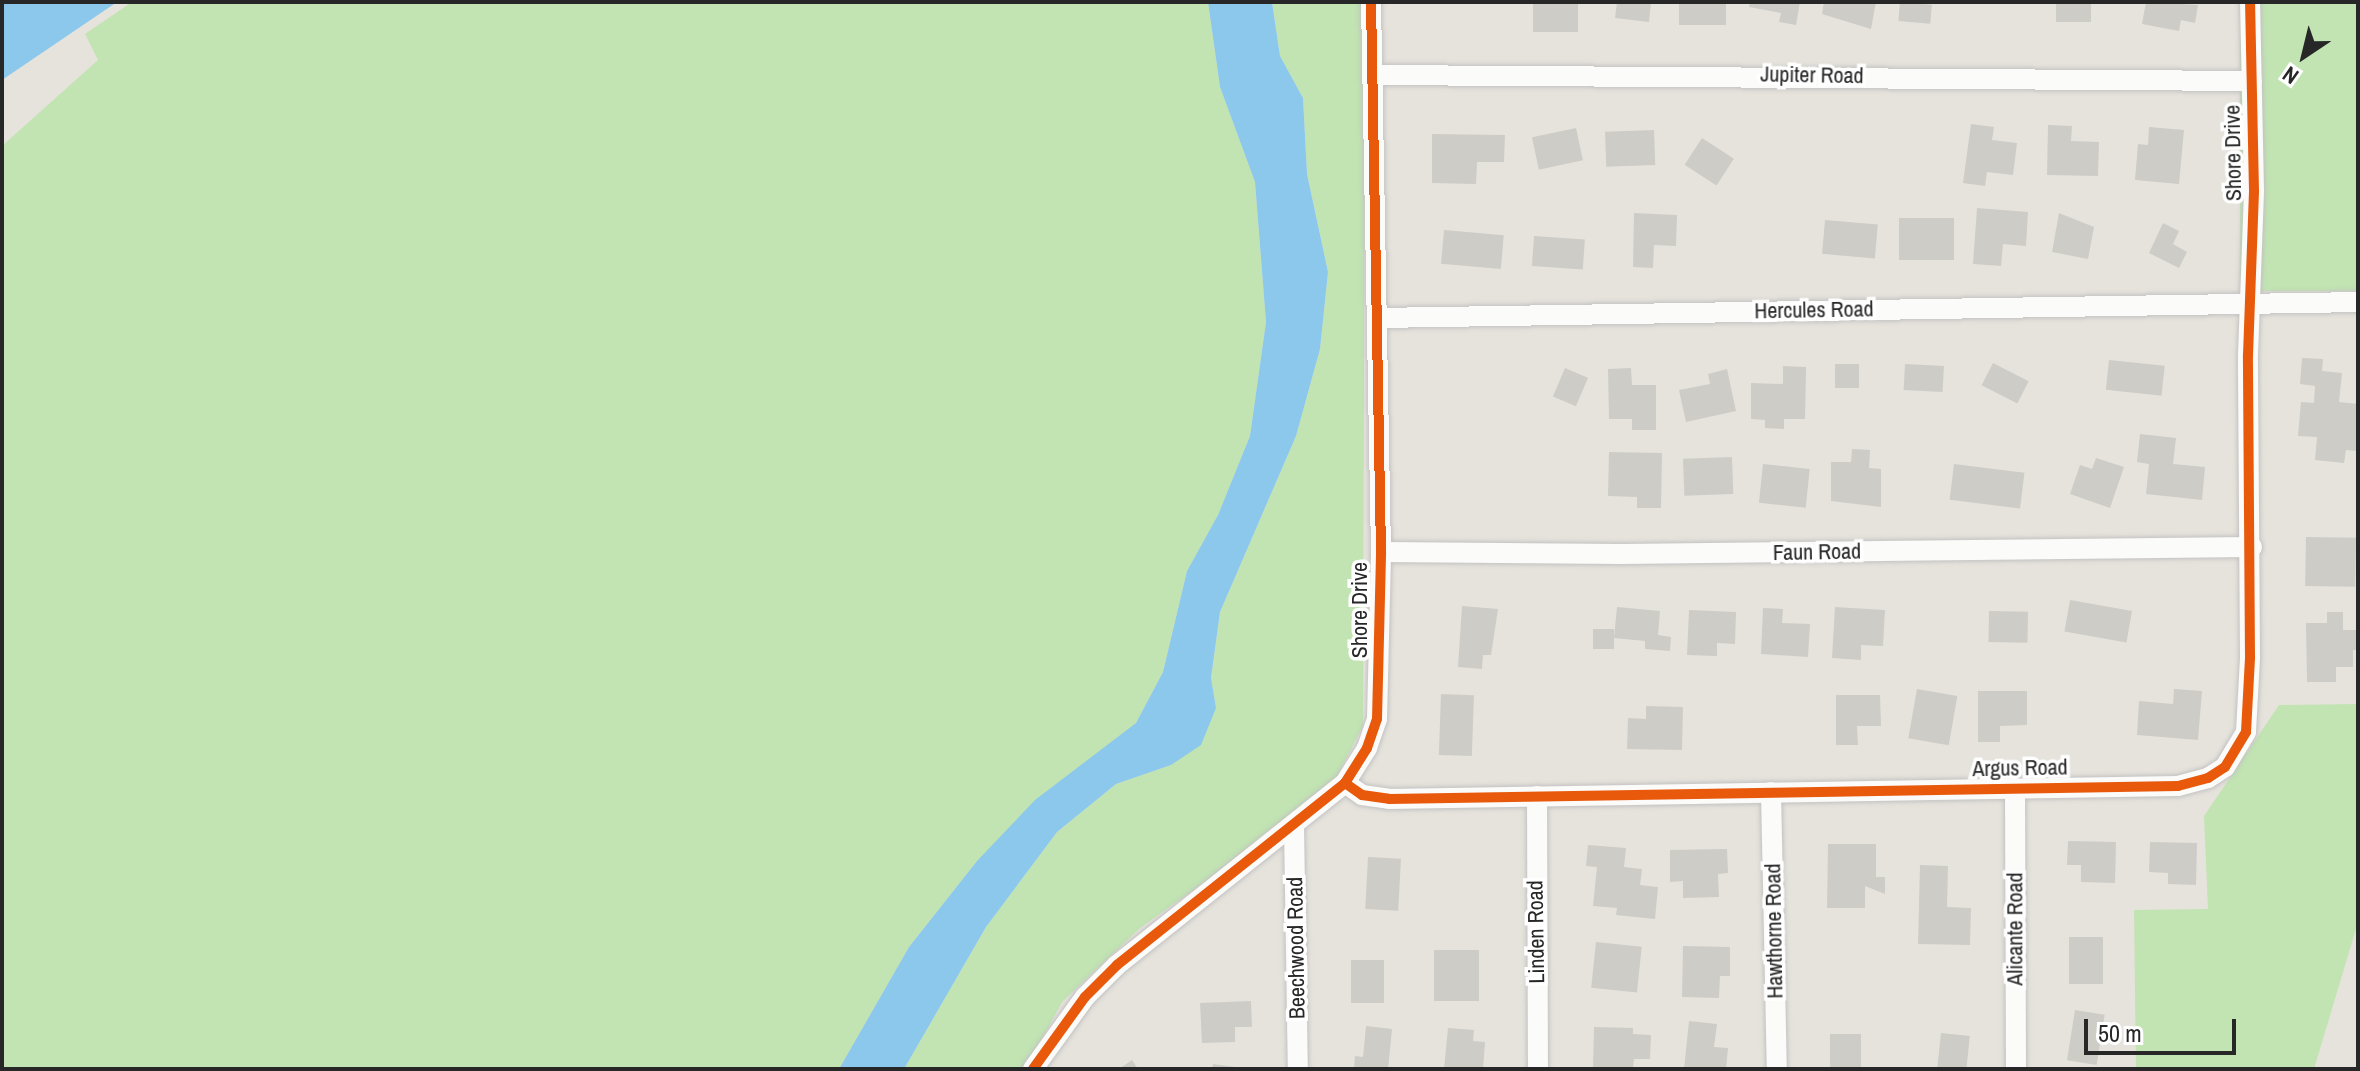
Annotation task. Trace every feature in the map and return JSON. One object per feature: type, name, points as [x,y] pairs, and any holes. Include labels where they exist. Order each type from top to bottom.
[{"type":"street","name":"Shore Drive","points":[[1033,1069],[1085,997],[1117,965],[1345,783],[1367,748],[1380,699],[1381,552],[1371,2]]},
{"type":"street","name":"Shore Drive","points":[[2250,2],[2251,304]]},
{"type":"street","name":"Jupiter Road","points":[[1373,75],[2252,81]]},
{"type":"street","points":[[2251,304],[2358,302]]},
{"type":"street","name":"Hercules Road","points":[[1377,318],[2251,304]]},
{"type":"street","name":"Argus Road","points":[[1345,783],[1362,795],[1389,799],[2188,785],[2225,767],[2246,732],[2252,547],[2251,304]]},
{"type":"street","name":"Faun Road","points":[[1381,552],[1621,554],[2252,547]]},
{"type":"street","name":"Alicante Road","points":[[2015,788],[2016,1069]]},
{"type":"street","name":"Hawthorne Road","points":[[1771,792],[1777,1069]]},
{"type":"street","name":"Linden Road","points":[[1537,796],[1538,1069]]},
{"type":"street","name":"Beechwood Road","points":[[1294,826],[1298,1069]]},
{"type":"green space","points":[[132,2],[1208,2],[1220,87],[1255,182],[1266,322],[1250,436],[1218,515],[1187,571],[1163,672],[1136,723],[977,861],[909,947],[839,1069],[2,1069],[2,146],[98,60],[85,34]]},
{"type":"green space","points":[[1272,2],[1365,2],[1363,726],[1328,794],[1140,928],[1062,1002],[1026,1069],[904,1069],[986,927],[1057,832],[1116,784],[1171,765],[1216,708],[1211,679],[1220,612],[1296,436],[1320,349],[1328,272],[1307,174],[1303,98],[1280,56]]},
{"type":"green space","points":[[2240,2],[2358,2],[2358,291],[2240,291]]},
{"type":"green space","points":[[2358,704],[2358,922],[2314,1069],[2136,1069],[2134,910],[2208,909],[2204,816],[2279,705]]},
{"type":"water","points":[[2,2],[117,2],[2,80]]},
{"type":"water","points":[[1208,2],[1272,2],[1280,56],[1303,98],[1307,174],[1328,272],[1320,349],[1296,436],[1220,612],[1211,678],[1216,708],[1201,745],[1171,765],[1116,784],[1057,832],[986,927],[904,1069],[839,1069],[909,947],[977,861],[1035,800],[1136,723],[1163,672],[1187,571],[1218,515],[1250,436],[1266,322],[1255,182],[1220,87]]},
{"type":"building","points":[[1533,2],[1578,2],[1578,32],[1533,32]]},
{"type":"building","points":[[1617,2],[1651,2],[1649,22],[1615,18]]},
{"type":"building","points":[[1679,2],[1726,2],[1726,25],[1679,25]]},
{"type":"building","points":[[1750,2],[1800,2],[1796,25],[1779,22],[1781,13],[1749,7]]},
{"type":"building","points":[[1824,2],[1876,2],[1871,29],[1822,14]]},
{"type":"building","points":[[1900,2],[1932,5],[1930,24],[1898,21]]},
{"type":"building","points":[[2056,2],[2091,2],[2091,22],[2056,22]]},
{"type":"building","points":[[2146,2],[2198,5],[2195,23],[2181,20],[2179,31],[2142,24]]},
{"type":"building","points":[[1971,124],[1994,127],[1992,140],[2017,143],[2013,175],[1987,172],[1985,186],[1963,183]]},
{"type":"building","points":[[2048,125],[2072,126],[2071,141],[2099,142],[2098,176],[2047,175]]},
{"type":"building","points":[[2149,127],[2184,130],[2179,184],[2135,180],[2138,144],[2148,145]]},
{"type":"building","points":[[1576,128],[1583,160],[1539,170],[1532,137]]},
{"type":"building","points":[[1654,130],[1655,165],[1606,167],[1605,132]]},
{"type":"building","points":[[1432,134],[1505,135],[1504,162],[1477,162],[1476,184],[1432,183]]},
{"type":"building","points":[[1702,138],[1734,159],[1716,186],[1685,165]]},
{"type":"building","points":[[1977,208],[2028,212],[2026,246],[2003,244],[2001,266],[1973,264]]},
{"type":"building","points":[[1634,213],[1677,215],[1676,246],[1654,245],[1653,268],[1633,267]]},
{"type":"building","points":[[2059,213],[2094,227],[2088,259],[2052,252]]},
{"type":"building","points":[[1899,218],[1954,218],[1954,260],[1899,260]]},
{"type":"building","points":[[1825,220],[1878,225],[1875,258],[1822,254]]},
{"type":"building","points":[[2163,223],[2179,231],[2173,244],[2187,252],[2179,268],[2149,253]]},
{"type":"building","points":[[1444,230],[1504,235],[1501,269],[1441,264]]},
{"type":"building","points":[[1534,236],[1585,240],[1583,269],[1532,266]]},
{"type":"building","points":[[2302,358],[2323,359],[2322,371],[2342,373],[2339,402],[2358,404],[2358,451],[2346,450],[2344,463],[2315,460],[2317,437],[2298,436],[2301,402],[2314,403],[2315,386],[2300,384]]},
{"type":"building","points":[[2109,360],[2165,366],[2162,396],[2106,390]]},
{"type":"building","points":[[1993,363],[2029,381],[2017,403],[1982,385]]},
{"type":"building","points":[[1835,364],[1859,364],[1859,388],[1835,388]]},
{"type":"building","points":[[1905,364],[1944,366],[1943,392],[1904,390]]},
{"type":"building","points":[[1783,366],[1806,367],[1805,419],[1784,419],[1784,429],[1765,428],[1765,420],[1751,419],[1751,383],[1783,384]]},
{"type":"building","points":[[1565,368],[1588,378],[1576,406],[1553,397]]},
{"type":"building","points":[[1631,368],[1632,385],[1656,385],[1656,430],[1632,430],[1632,419],[1609,419],[1608,369]]},
{"type":"building","points":[[1727,369],[1736,411],[1686,422],[1679,390],[1710,384],[1708,374]]},
{"type":"building","points":[[2140,434],[2176,438],[2173,464],[2205,467],[2202,500],[2146,494],[2149,464],[2137,462]]},
{"type":"building","points":[[1852,449],[1870,450],[1869,468],[1881,469],[1881,507],[1831,501],[1831,462],[1851,462]]},
{"type":"building","points":[[1609,452],[1662,453],[1661,508],[1637,508],[1637,497],[1608,496]]},
{"type":"building","points":[[1732,457],[1733,494],[1684,496],[1683,459]]},
{"type":"building","points":[[2096,458],[2124,467],[2110,508],[2070,494],[2080,465],[2092,469]]},
{"type":"building","points":[[1763,464],[1810,469],[1806,508],[1759,503]]},
{"type":"building","points":[[1954,464],[2024,473],[2020,508],[1950,500]]},
{"type":"building","points":[[2306,537],[2356,538],[2355,587],[2305,586]]},
{"type":"building","points":[[2070,600],[2132,611],[2126,642],[2064,632]]},
{"type":"building","points":[[1462,606],[1498,609],[1491,655],[1483,655],[1482,669],[1458,667]]},
{"type":"building","points":[[1617,607],[1660,611],[1658,635],[1671,637],[1670,651],[1645,649],[1645,641],[1614,638]]},
{"type":"building","points":[[1835,607],[1885,610],[1883,646],[1861,645],[1861,660],[1832,658]]},
{"type":"building","points":[[1763,608],[1783,609],[1782,623],[1810,624],[1808,657],[1761,654]]},
{"type":"building","points":[[1689,610],[1736,612],[1735,644],[1717,643],[1717,656],[1687,655]]},
{"type":"building","points":[[1989,611],[2028,612],[2027,643],[1988,642]]},
{"type":"building","points":[[2327,612],[2343,612],[2343,630],[2358,630],[2358,650],[2353,650],[2353,667],[2336,667],[2336,682],[2307,682],[2306,623],[2327,623]]},
{"type":"building","points":[[1593,629],[1614,629],[1614,649],[1593,649]]},
{"type":"building","points":[[1917,689],[1957,696],[1949,745],[1908,738]]},
{"type":"building","points":[[2174,689],[2202,691],[2198,740],[2137,735],[2139,701],[2173,704]]},
{"type":"building","points":[[1978,691],[2027,691],[2027,725],[2000,726],[2000,742],[1978,742]]},
{"type":"building","points":[[1441,694],[1474,695],[1472,756],[1439,755]]},
{"type":"building","points":[[1836,695],[1880,695],[1881,726],[1857,726],[1858,745],[1836,745]]},
{"type":"building","points":[[1646,706],[1683,707],[1682,750],[1627,749],[1628,718],[1646,719]]},
{"type":"building","points":[[2068,841],[2116,842],[2115,883],[2081,882],[2081,865],[2067,865]]},
{"type":"building","points":[[2150,842],[2197,843],[2196,885],[2168,884],[2168,873],[2149,872]]},
{"type":"building","points":[[1828,844],[1876,844],[1876,877],[1885,877],[1885,894],[1865,886],[1865,908],[1827,908]]},
{"type":"building","points":[[1588,845],[1626,848],[1624,867],[1642,869],[1640,885],[1658,887],[1655,919],[1616,915],[1617,908],[1593,906],[1597,867],[1586,866]]},
{"type":"building","points":[[1727,849],[1728,873],[1718,874],[1719,897],[1683,898],[1683,881],[1670,882],[1670,850]]},
{"type":"building","points":[[1368,857],[1401,859],[1398,911],[1365,909]]},
{"type":"building","points":[[1920,865],[1948,866],[1947,907],[1971,908],[1970,945],[1918,944]]},
{"type":"building","points":[[2069,937],[2103,937],[2103,984],[2069,984]]},
{"type":"building","points":[[1596,942],[1642,947],[1637,993],[1591,988]]},
{"type":"building","points":[[1683,946],[1730,947],[1730,976],[1720,976],[1719,998],[1682,997]]},
{"type":"building","points":[[1434,950],[1479,950],[1479,1001],[1434,1001]]},
{"type":"building","points":[[1351,960],[1384,960],[1384,1003],[1351,1003]]},
{"type":"building","points":[[1251,1001],[1252,1027],[1235,1027],[1235,1042],[1202,1043],[1200,1003]]},
{"type":"building","points":[[2075,1010],[2105,1015],[2097,1065],[2067,1060]]},
{"type":"building","points":[[1689,1021],[1717,1024],[1714,1047],[1728,1048],[1726,1069],[1684,1069]]},
{"type":"building","points":[[1366,1026],[1392,1029],[1388,1069],[1354,1069],[1355,1056],[1363,1057]]},
{"type":"building","points":[[1594,1027],[1633,1028],[1633,1034],[1651,1035],[1650,1059],[1634,1059],[1633,1069],[1593,1068]]},
{"type":"building","points":[[1448,1028],[1474,1030],[1473,1041],[1485,1042],[1483,1069],[1444,1069]]},
{"type":"building","points":[[1941,1033],[1970,1036],[1966,1069],[1937,1069]]},
{"type":"building","points":[[1830,1034],[1861,1034],[1861,1069],[1830,1069]]},
{"type":"building","points":[[1132,1060],[1138,1069],[1119,1069]]},
{"type":"building","points":[[1213,1064],[1235,1067],[1235,1069],[1212,1069]]},
{"type":"cycle path","points":[[1033,1069],[1085,997],[1117,965],[1345,783],[1367,748],[1377,719],[1381,552],[1371,2]]},
{"type":"cycle path","points":[[1345,783],[1362,795],[1389,799],[2178,786],[2208,778],[2225,767],[2246,732],[2250,657],[2248,355],[2254,191],[2250,2]]}]
